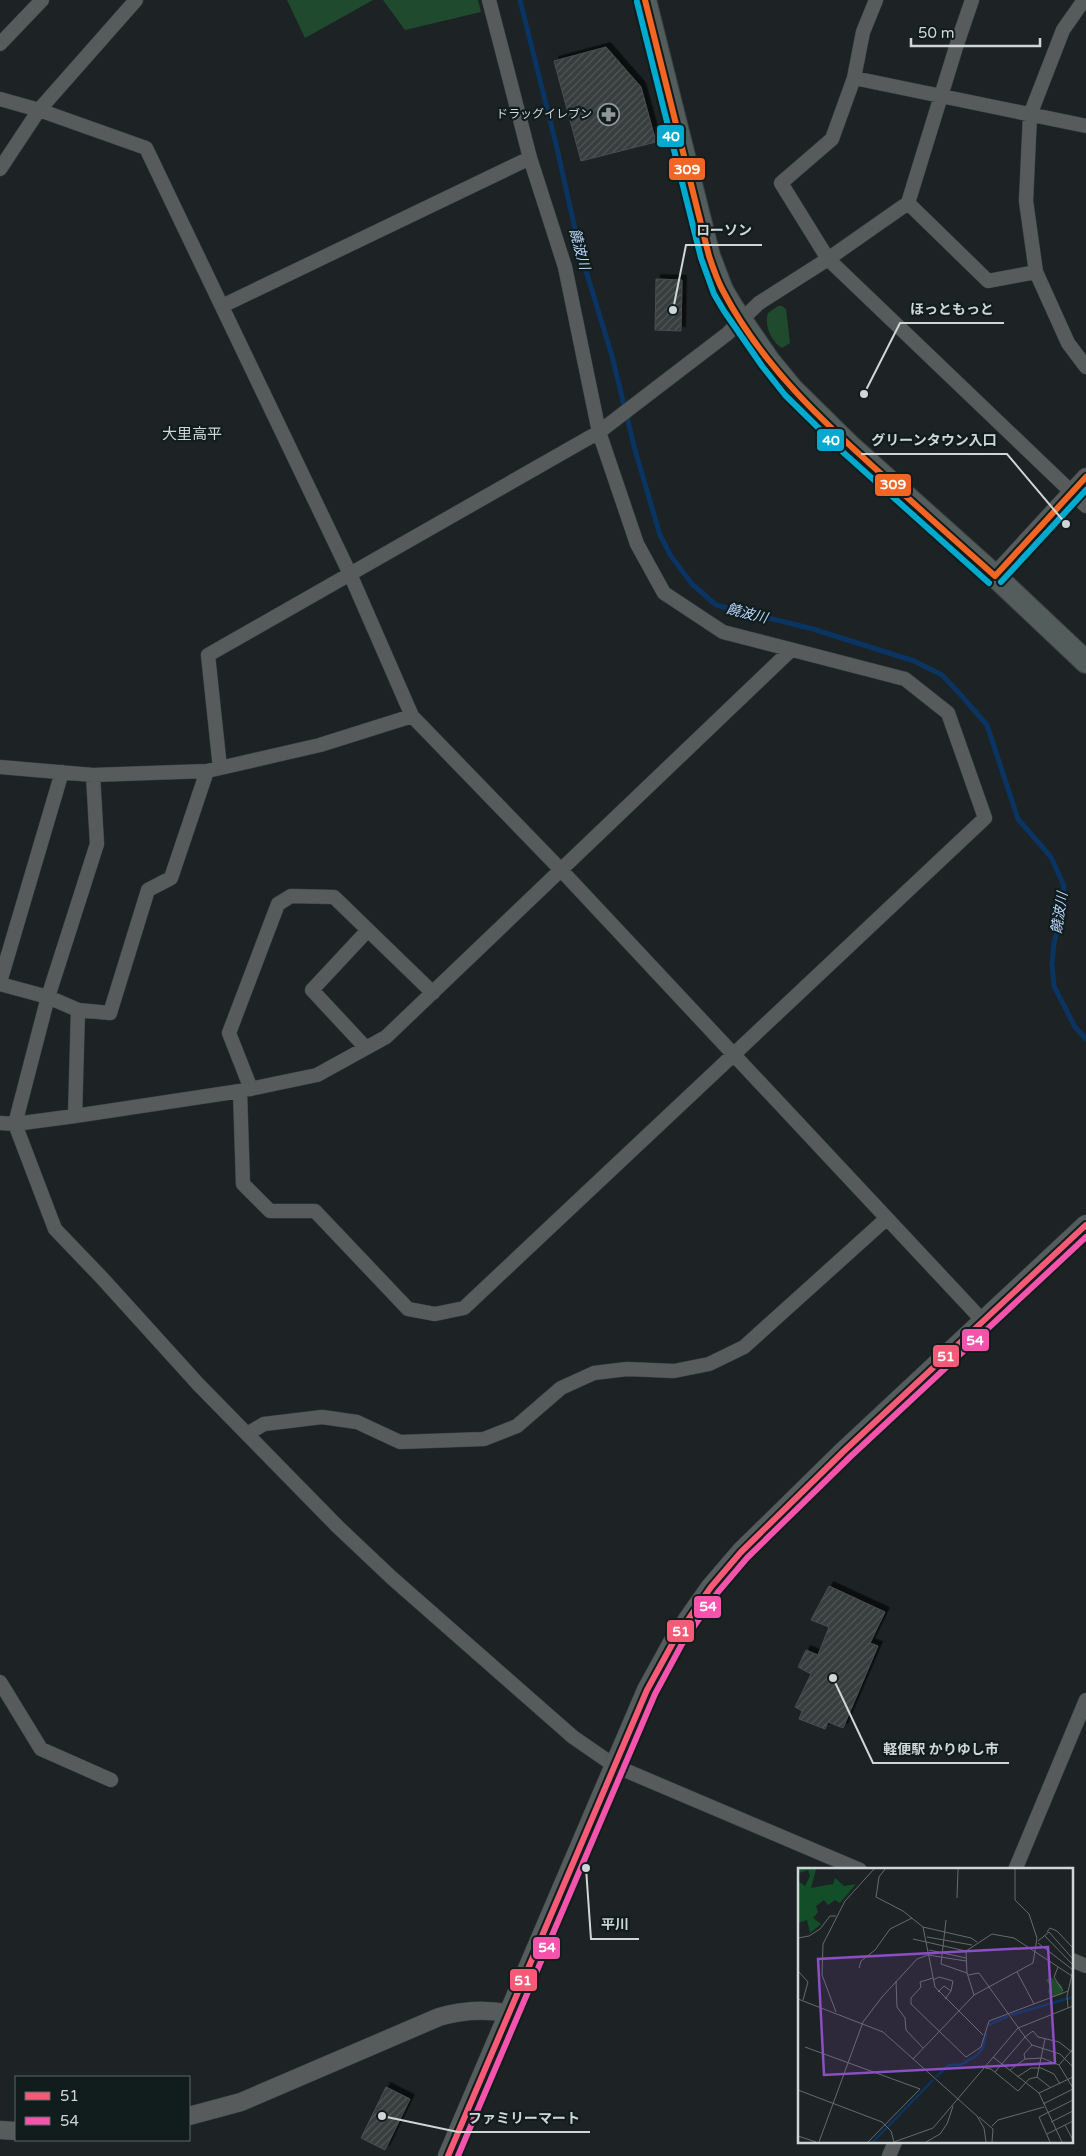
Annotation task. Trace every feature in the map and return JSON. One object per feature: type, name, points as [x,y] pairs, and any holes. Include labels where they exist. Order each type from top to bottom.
[{"type":"main road","points":[[645,0],[709,256],[722,290],[741,322],[769,361],[816,412],[1086,662]]},
{"type":"main road","points":[[448,2156],[507,2013],[647,1690],[675,1639],[711,1587],[774,1519],[1086,1225]]},
{"type":"street","points":[[0,44],[42,0]]},
{"type":"street","points":[[0,169],[39,110],[136,0]]},
{"type":"street","points":[[433,993],[334,897],[291,896],[278,904],[230,1033],[246,1090],[244,1184],[270,1211],[315,1211],[408,1309],[435,1314],[464,1308],[985,818],[948,713],[905,679],[723,632],[664,593],[637,544],[599,432],[565,267],[530,158],[489,0]]},
{"type":"street","points":[[876,0],[863,32],[854,78],[832,139],[781,183],[828,259],[1086,506]]},
{"type":"street","points":[[62,772],[0,983],[48,997],[78,1010],[110,1013],[148,890],[171,878],[214,769],[208,655],[599,432],[741,322],[759,303],[828,259],[908,203],[972,0]]},
{"type":"street","points":[[1084,0],[1063,30],[1030,114],[1026,200],[1036,272],[1068,343],[1086,367]]},
{"type":"street","points":[[854,78],[1086,126]]},
{"type":"street","points":[[0,99],[39,110],[146,148],[350,574],[412,716],[562,872],[982,1321]]},
{"type":"street","points":[[222,306],[530,158]]},
{"type":"street","points":[[908,203],[988,281],[1036,272]]},
{"type":"street","points":[[995,576],[1086,477]]},
{"type":"street","points":[[0,1122],[16,1124],[75,1116],[246,1090],[317,1075],[386,1037],[562,872],[792,650]]},
{"type":"street","points":[[0,770],[93,775],[214,769],[320,745],[412,716]]},
{"type":"street","points":[[93,775],[97,844],[48,997],[16,1124],[55,1229],[198,1384],[338,1528],[573,1737],[615,1766],[855,1868]]},
{"type":"street","points":[[366,1048],[312,990],[368,930]]},
{"type":"street","points":[[75,1116],[78,1010]]},
{"type":"street","points":[[247,1434],[264,1424],[322,1418],[356,1422],[400,1442],[484,1439],[517,1426],[561,1388],[594,1373],[627,1369],[674,1371],[709,1364],[744,1347],[886,1219]]},
{"type":"street","points":[[0,1682],[41,1749],[111,1780]]},
{"type":"street","points":[[1016,1868],[1086,1700]]},
{"type":"street","points":[[1074,1961],[1086,1966]]},
{"type":"street","points":[[190,2116],[241,2102],[440,2017],[462,2011],[507,2013]]},
{"type":"street","points":[[0,2130],[15,2131]]},
{"type":"street","points":[[889,2156],[894,2144]]},
{"type":"green space","points":[[287,0],[373,0],[305,38]]},
{"type":"green space","points":[[383,0],[478,0],[481,12],[405,30]]},
{"type":"green space","points":[[778,306],[786,309],[790,343],[782,348],[769,333],[767,323],[768,313]]},
{"type":"building","name":"ドラッグイレブン","points":[[606,47],[641,87],[656,142],[581,161],[554,61]]},
{"type":"building","points":[[656,279],[682,280],[681,331],[655,330]]},
{"type":"building","points":[[829,1586],[885,1612],[870,1643],[878,1646],[843,1728],[828,1722],[825,1729],[799,1719],[802,1711],[795,1707],[811,1674],[798,1667],[806,1650],[818,1655],[829,1627],[811,1620]]},
{"type":"building","points":[[386,2087],[410,2099],[385,2150],[361,2138]]},
{"type":"waterway","name":"饒波川","points":[[520,0],[556,144],[580,251],[612,356],[635,450],[660,535],[671,556],[692,584],[716,605],[813,629],[914,661],[942,675],[987,725],[1018,819],[1051,857],[1064,886],[1061,915],[1054,943],[1052,964],[1054,986],[1075,1027],[1086,1039]]},
{"type":"transit line","name":"309","points":[[645,0],[709,256],[721,287],[739,318],[756,344],[776,369],[818,415],[995,576]]},
{"type":"transit line","name":"40","points":[[637,2],[701,258],[714,294],[724,311],[762,366],[785,395],[845,454],[989,583]]},
{"type":"transit line","name":"309","points":[[995,576],[1086,477]]},
{"type":"transit line","name":"40","points":[[1001,582],[1086,490]]},
{"type":"transit line","name":"51","points":[[448,2156],[647,1690],[675,1639],[692,1614],[711,1587],[741,1552],[844,1451],[1086,1225]]},
{"type":"transit line","name":"54","points":[[458,2156],[655,1694],[682,1644],[699,1619],[718,1592],[747,1558],[850,1457],[1086,1237]]},
{"type":"place","name":"ドラッグイレブン","points":[[608,114]]},
{"type":"place","name":"ローソン","points":[[673,310]]},
{"type":"place","name":"ほっともっと","points":[[864,394]]},
{"type":"place","name":"グリーンタウン入口","points":[[1066,524]]},
{"type":"place","name":"軽便駅 かりゆし市","points":[[833,1678]]},
{"type":"place","name":"平川","points":[[586,1868]]},
{"type":"place","name":"ファミリーマート","points":[[382,2116]]},
{"type":"district","name":"大里高平","points":[[192,434]]}]
